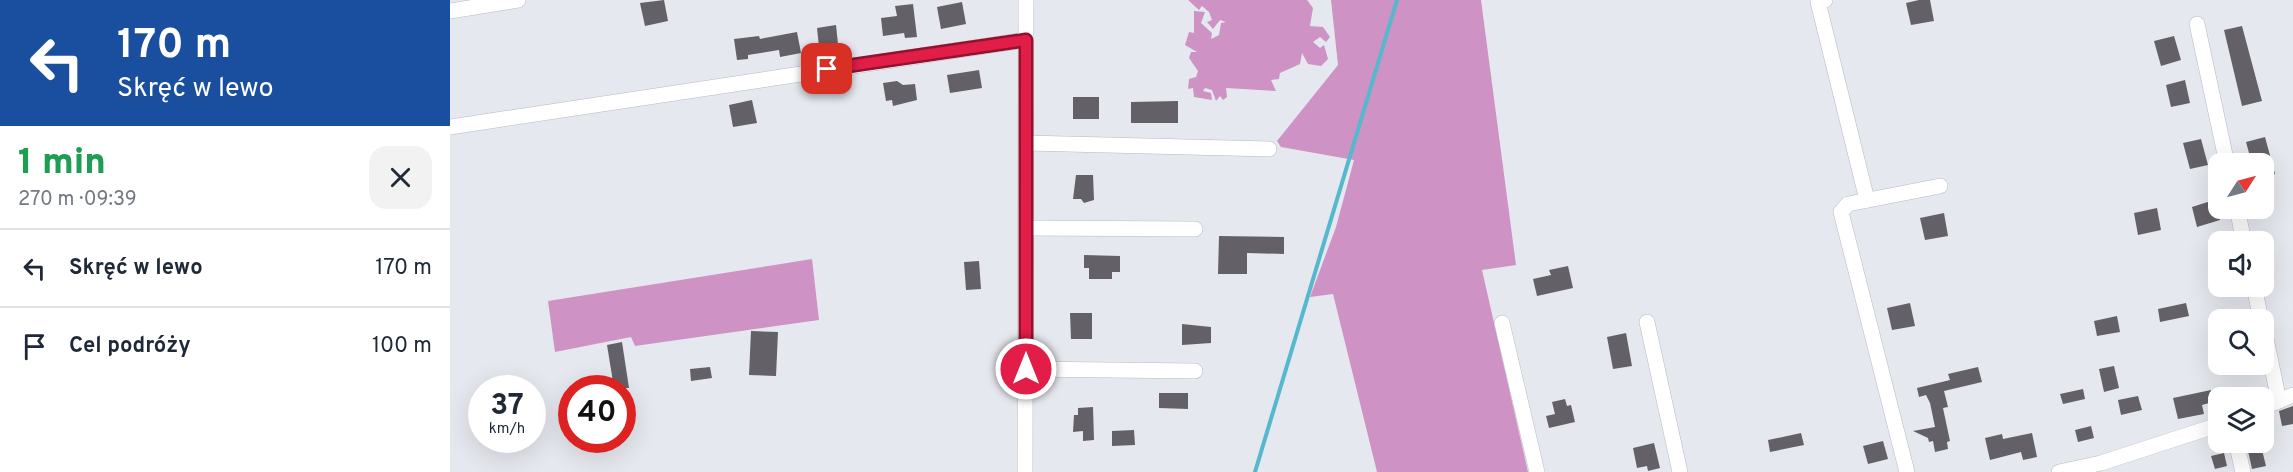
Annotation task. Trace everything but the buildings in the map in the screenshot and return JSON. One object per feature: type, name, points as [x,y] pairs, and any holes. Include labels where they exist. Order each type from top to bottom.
[{"type":"street","points":[[450,11],[518,0]]},
{"type":"street","points":[[1025,472],[1026,0]]},
{"type":"street","points":[[1825,0],[1818,2],[1867,200]]},
{"type":"street","points":[[2197,24],[2226,153]]},
{"type":"street","points":[[450,127],[1026,40]]},
{"type":"street","points":[[1026,143],[1269,149]]},
{"type":"street","points":[[1907,472],[1841,212],[1848,204],[1940,186]]},
{"type":"street","points":[[1026,228],[1195,230]]},
{"type":"street","points":[[1647,322],[1680,472]]},
{"type":"street","points":[[1502,324],[1537,472]]},
{"type":"street","points":[[2274,360],[2286,398]]},
{"type":"street","points":[[1026,369],[1195,371]]},
{"type":"street","points":[[2059,472],[2102,467],[2208,429]]},
{"type":"street","points":[[2239,453],[2243,472]]},
{"type":"shaded area","points":[[1188,0],[1307,0],[1313,8],[1310,26],[1323,27],[1330,37],[1326,42],[1320,37],[1313,42],[1320,48],[1324,45],[1328,59],[1321,66],[1308,64],[1302,53],[1300,64],[1280,73],[1279,79],[1271,80],[1276,91],[1226,88],[1227,97],[1223,100],[1220,96],[1216,101],[1212,90],[1205,88],[1203,91],[1211,93],[1212,100],[1194,97],[1193,88],[1188,89],[1189,79],[1196,77],[1198,71],[1189,58],[1191,52],[1197,52],[1185,45],[1189,32],[1194,33],[1194,11],[1205,12],[1201,23],[1212,33],[1211,39],[1219,35],[1221,23],[1226,22],[1220,20],[1213,29],[1207,22],[1212,20],[1209,12],[1202,6],[1199,10]]},
{"type":"shaded area","points":[[1331,0],[1481,0],[1516,265],[1482,270],[1528,472],[1377,472],[1333,294],[1310,297],[1336,227],[1354,160],[1281,147],[1277,141],[1338,65]]},
{"type":"shaded area","points":[[812,259],[819,320],[635,346],[631,337],[555,352],[548,301]]},
{"type":"waterway","points":[[1255,472],[1397,0]]},
{"type":"route","points":[[827,69],[1026,40],[1026,369]]}]
